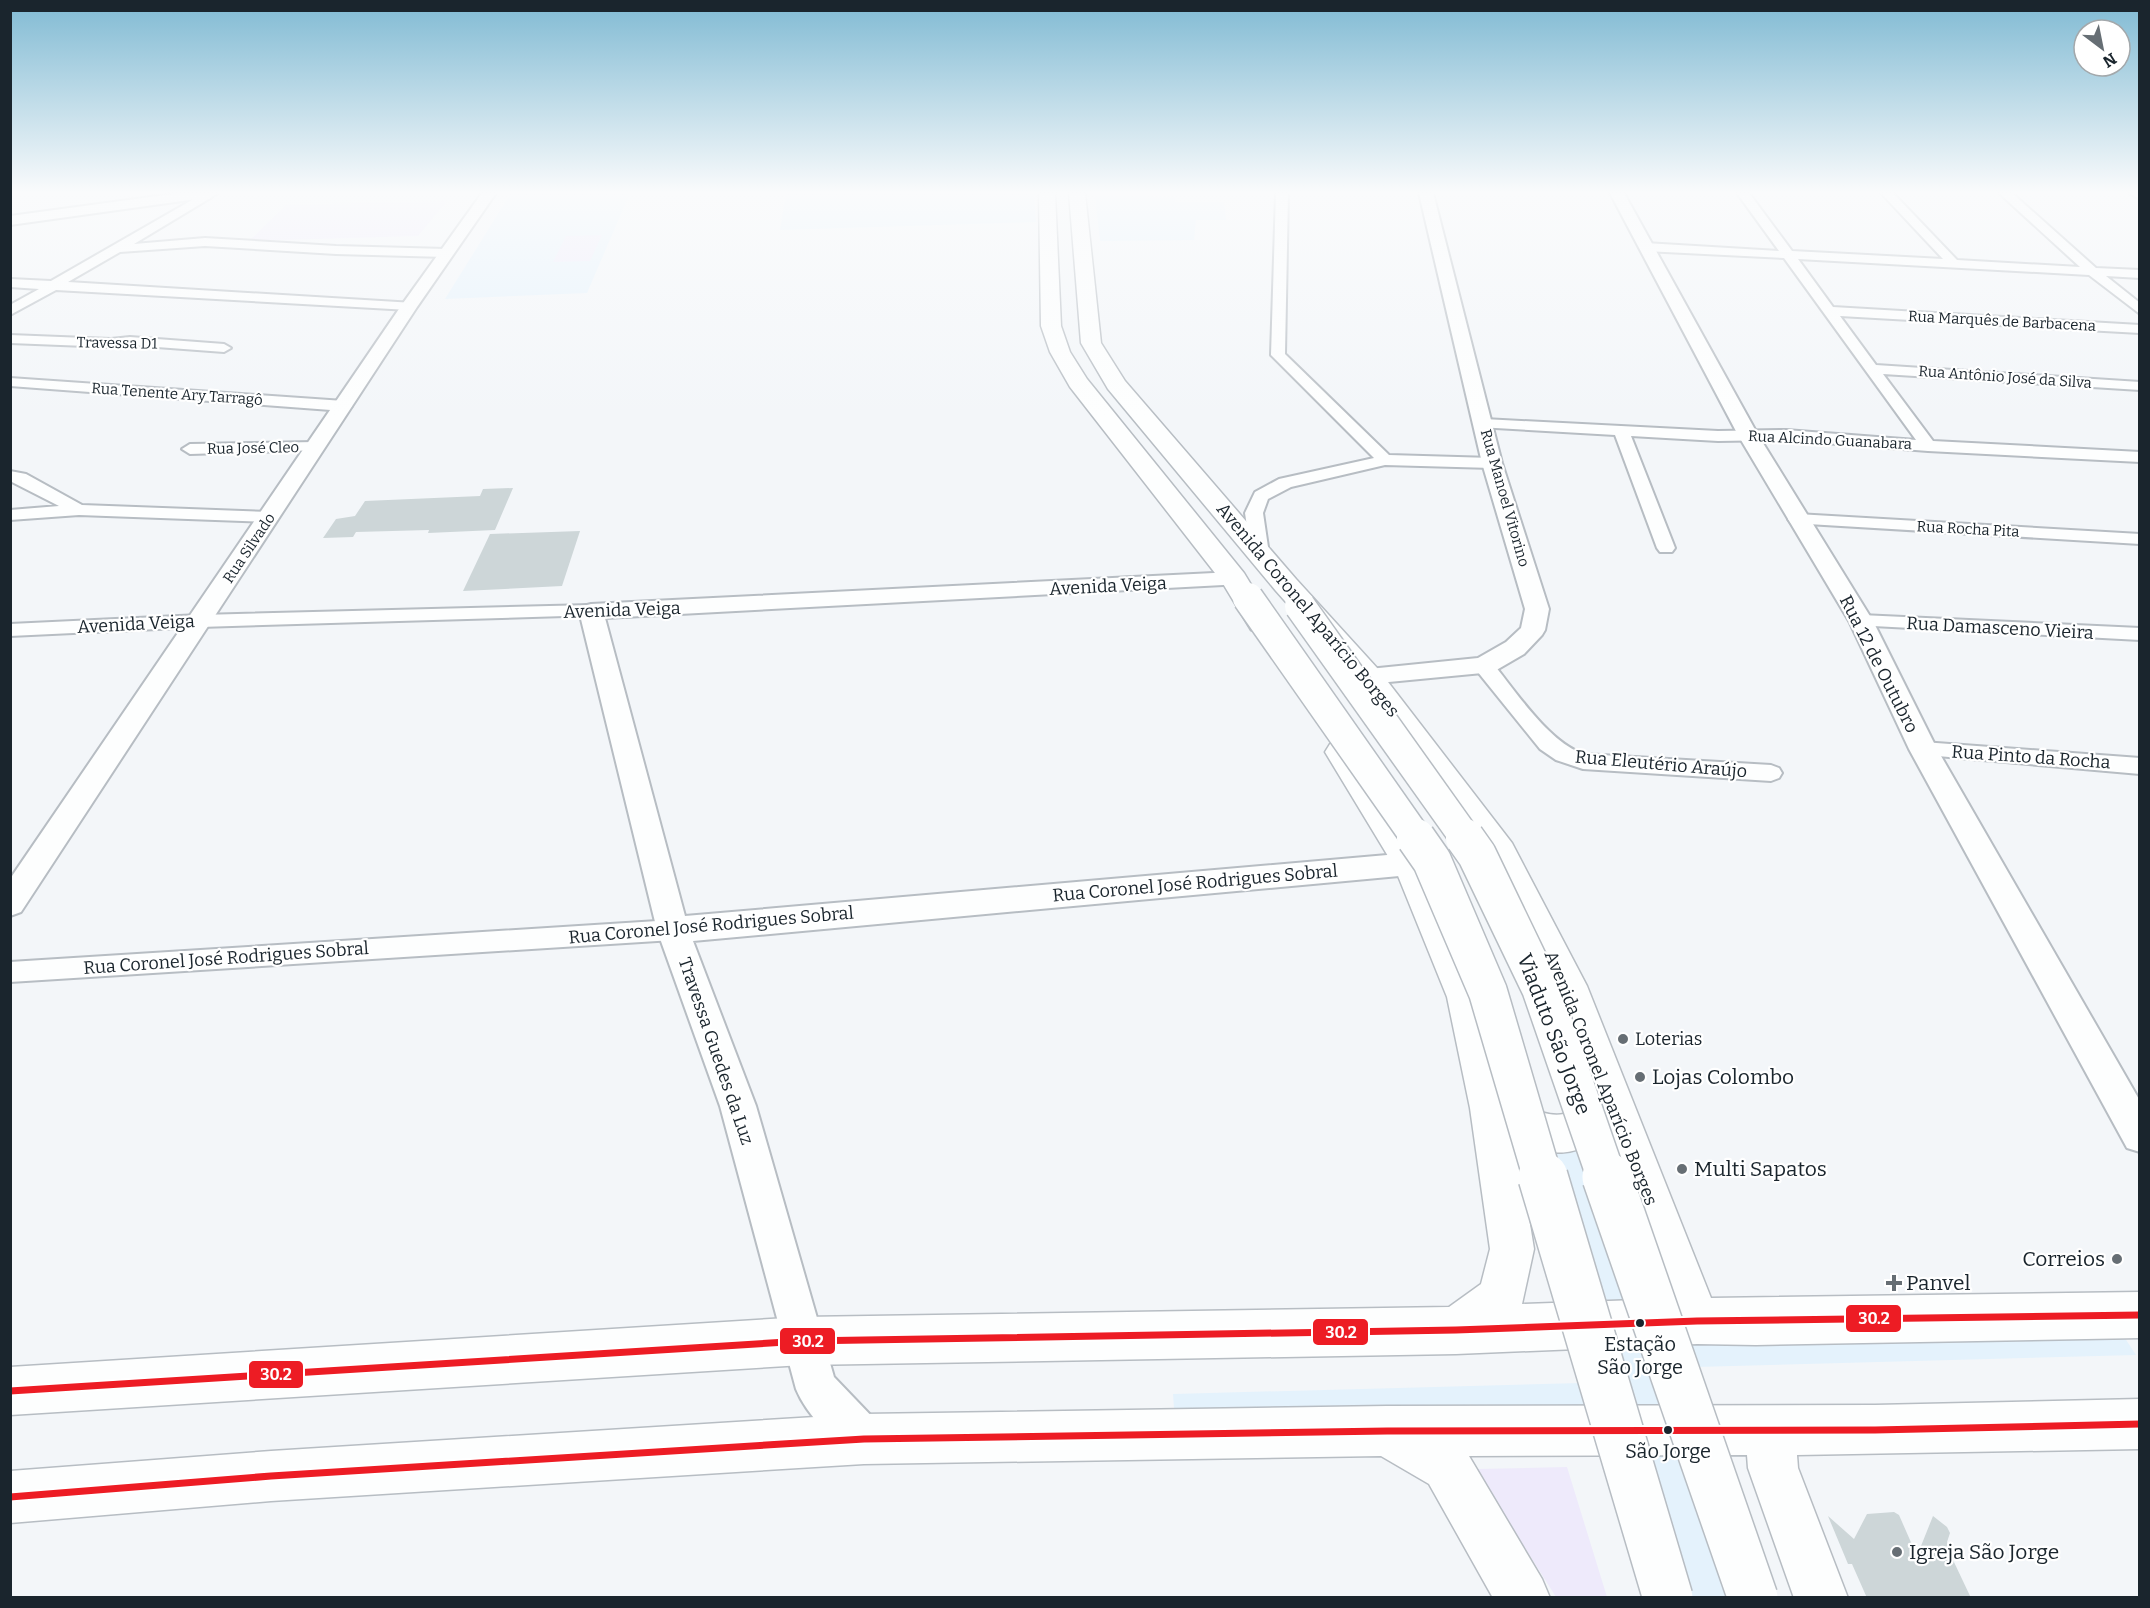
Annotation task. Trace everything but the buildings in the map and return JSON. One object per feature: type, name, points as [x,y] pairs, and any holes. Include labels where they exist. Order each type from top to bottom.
[{"type":"main road","name":"Avenida Coronel Aparício Borges","points":[[1050,268],[1052,326],[1060,352],[1078,382],[1241,588],[1410,864],[1466,997],[1491,1108],[1512,1249],[1501,1298],[1456,1330]]},
{"type":"main road","name":"Avenida Coronel Aparício Borges","points":[[1084,268],[1091,342],[1116,384],[1293,596],[1368,676],[1500,852],[1568,986],[1697,1321]]},
{"type":"main road","points":[[1241,588],[1432,861],[1488,992],[1668,1598]]},
{"type":"main road","name":"Viaduto São Jorge","points":[[1293,596],[1477,855],[1541,988],[1753,1598]]},
{"type":"main road","points":[[1491,1108],[1522,1125],[1553,1136],[1586,1129],[1616,1108]]},
{"type":"main road","points":[[10,1391],[803,1341],[1456,1330],[1697,1321],[1768,1322],[2139,1315]]},
{"type":"main road","points":[[10,1497],[271,1476],[864,1439],[1387,1431],[1886,1430],[2139,1424]]},
{"type":"main road","points":[[1777,1430],[1771,1447],[1773,1468],[1821,1598]]},
{"type":"main road","points":[[1387,1431],[1447,1466],[1523,1598]]},
{"type":"street","points":[[10,311],[83,268]]},
{"type":"street","name":"Rua Silvado","points":[[10,904],[436,268]]},
{"type":"street","points":[[1280,268],[1278,355],[1385,460]]},
{"type":"street","name":"Rua Manoel Vitorino","points":[[1368,676],[1484,666],[1515,648],[1533,630],[1537,609],[1492,463],[1445,268]]},
{"type":"street","name":"Rua 12 de Outubro","points":[[1657,268],[1748,435],[1861,621],[1923,749],[2139,1136]]},
{"type":"street","points":[[1798,268],[1928,446]]},
{"type":"street","points":[[2024,268],[2139,274]]},
{"type":"street","points":[[2089,268],[2139,310]]},
{"type":"street","points":[[10,284],[409,306]]},
{"type":"street","name":"Rua Marquês de Barbacena","points":[[1829,311],[2139,329]]},
{"type":"street","name":"Travessa D1","points":[[10,339],[111,343],[130,341],[224,348]]},
{"type":"street","name":"Rua Antônio José da Silva","points":[[1870,369],[2139,386]]},
{"type":"street","points":[[10,392],[17,383]]},
{"type":"street","name":"Rua Tenente Ary Tarragô","points":[[17,383],[344,406]]},
{"type":"street","name":"Rua Alcindo Guanabara","points":[[1484,424],[1718,436],[1786,435],[2139,458]]},
{"type":"street","points":[[1621,431],[1666,548]]},
{"type":"street","name":"Rua José Cleo","points":[[190,449],[316,447]]},
{"type":"street","points":[[1260,554],[1254,513],[1261,496],[1284,483],[1385,460],[1492,463]]},
{"type":"street","points":[[10,476],[20,478],[79,510]]},
{"type":"street","points":[[10,515],[79,510],[270,517]]},
{"type":"street","name":"Rua Rocha Pita","points":[[1797,519],[2139,539]]},
{"type":"street","name":"Avenida Veiga","points":[[10,630],[200,621],[591,611],[1241,588]]},
{"type":"street","name":"Travessa Guedes da Luz","points":[[591,611],[674,930],[738,1106],[817,1389],[864,1439]]},
{"type":"street","name":"Rua Damasceno Vieira","points":[[1861,621],[2139,634]]},
{"type":"street","name":"Rua Eleutério Araújo","points":[[1484,666],[1548,744],[1564,755],[1583,761],[1772,773]]},
{"type":"street","name":"Rua Pinto da Rocha","points":[[1923,749],[2139,766]]},
{"type":"street","name":"Rua Coronel José Rodrigues Sobral","points":[[10,972],[674,930],[1410,864]]},
{"type":"shaded area","points":[[464,268],[598,268],[587,293],[445,299]]},
{"type":"shaded area","name":"Estação São Jorge","points":[[1601,1120],[1676,1340],[2119,1329],[2136,1355],[1695,1367],[1775,1598],[1645,1597],[1589,1411],[1175,1421],[1173,1394],[1581,1383],[1511,1122]]},
{"type":"shaded area","points":[[1567,1467],[1607,1597],[1556,1597],[1475,1469]]},
{"type":"transit line","name":"30.2","points":[[10,1391],[803,1341],[1456,1330],[1697,1321],[2140,1315]]},
{"type":"transit line","name":"30.2","points":[[10,1497],[271,1476],[864,1439],[1387,1431],[1875,1430],[2140,1424]]},
{"type":"place","name":"Loterias","points":[[1623,1039]]},
{"type":"place","name":"Lojas Colombo","points":[[1640,1077]]},
{"type":"place","name":"Multi Sapatos","points":[[1682,1169]]},
{"type":"place","name":"Correios","points":[[2117,1259]]},
{"type":"place","name":"Panvel","points":[[1894,1283]]},
{"type":"place","name":"Estação São Jorge","points":[[1640,1323]]},
{"type":"place","name":"São Jorge","points":[[1668,1430]]},
{"type":"place","name":"Igreja São Jorge","points":[[1897,1552]]}]
